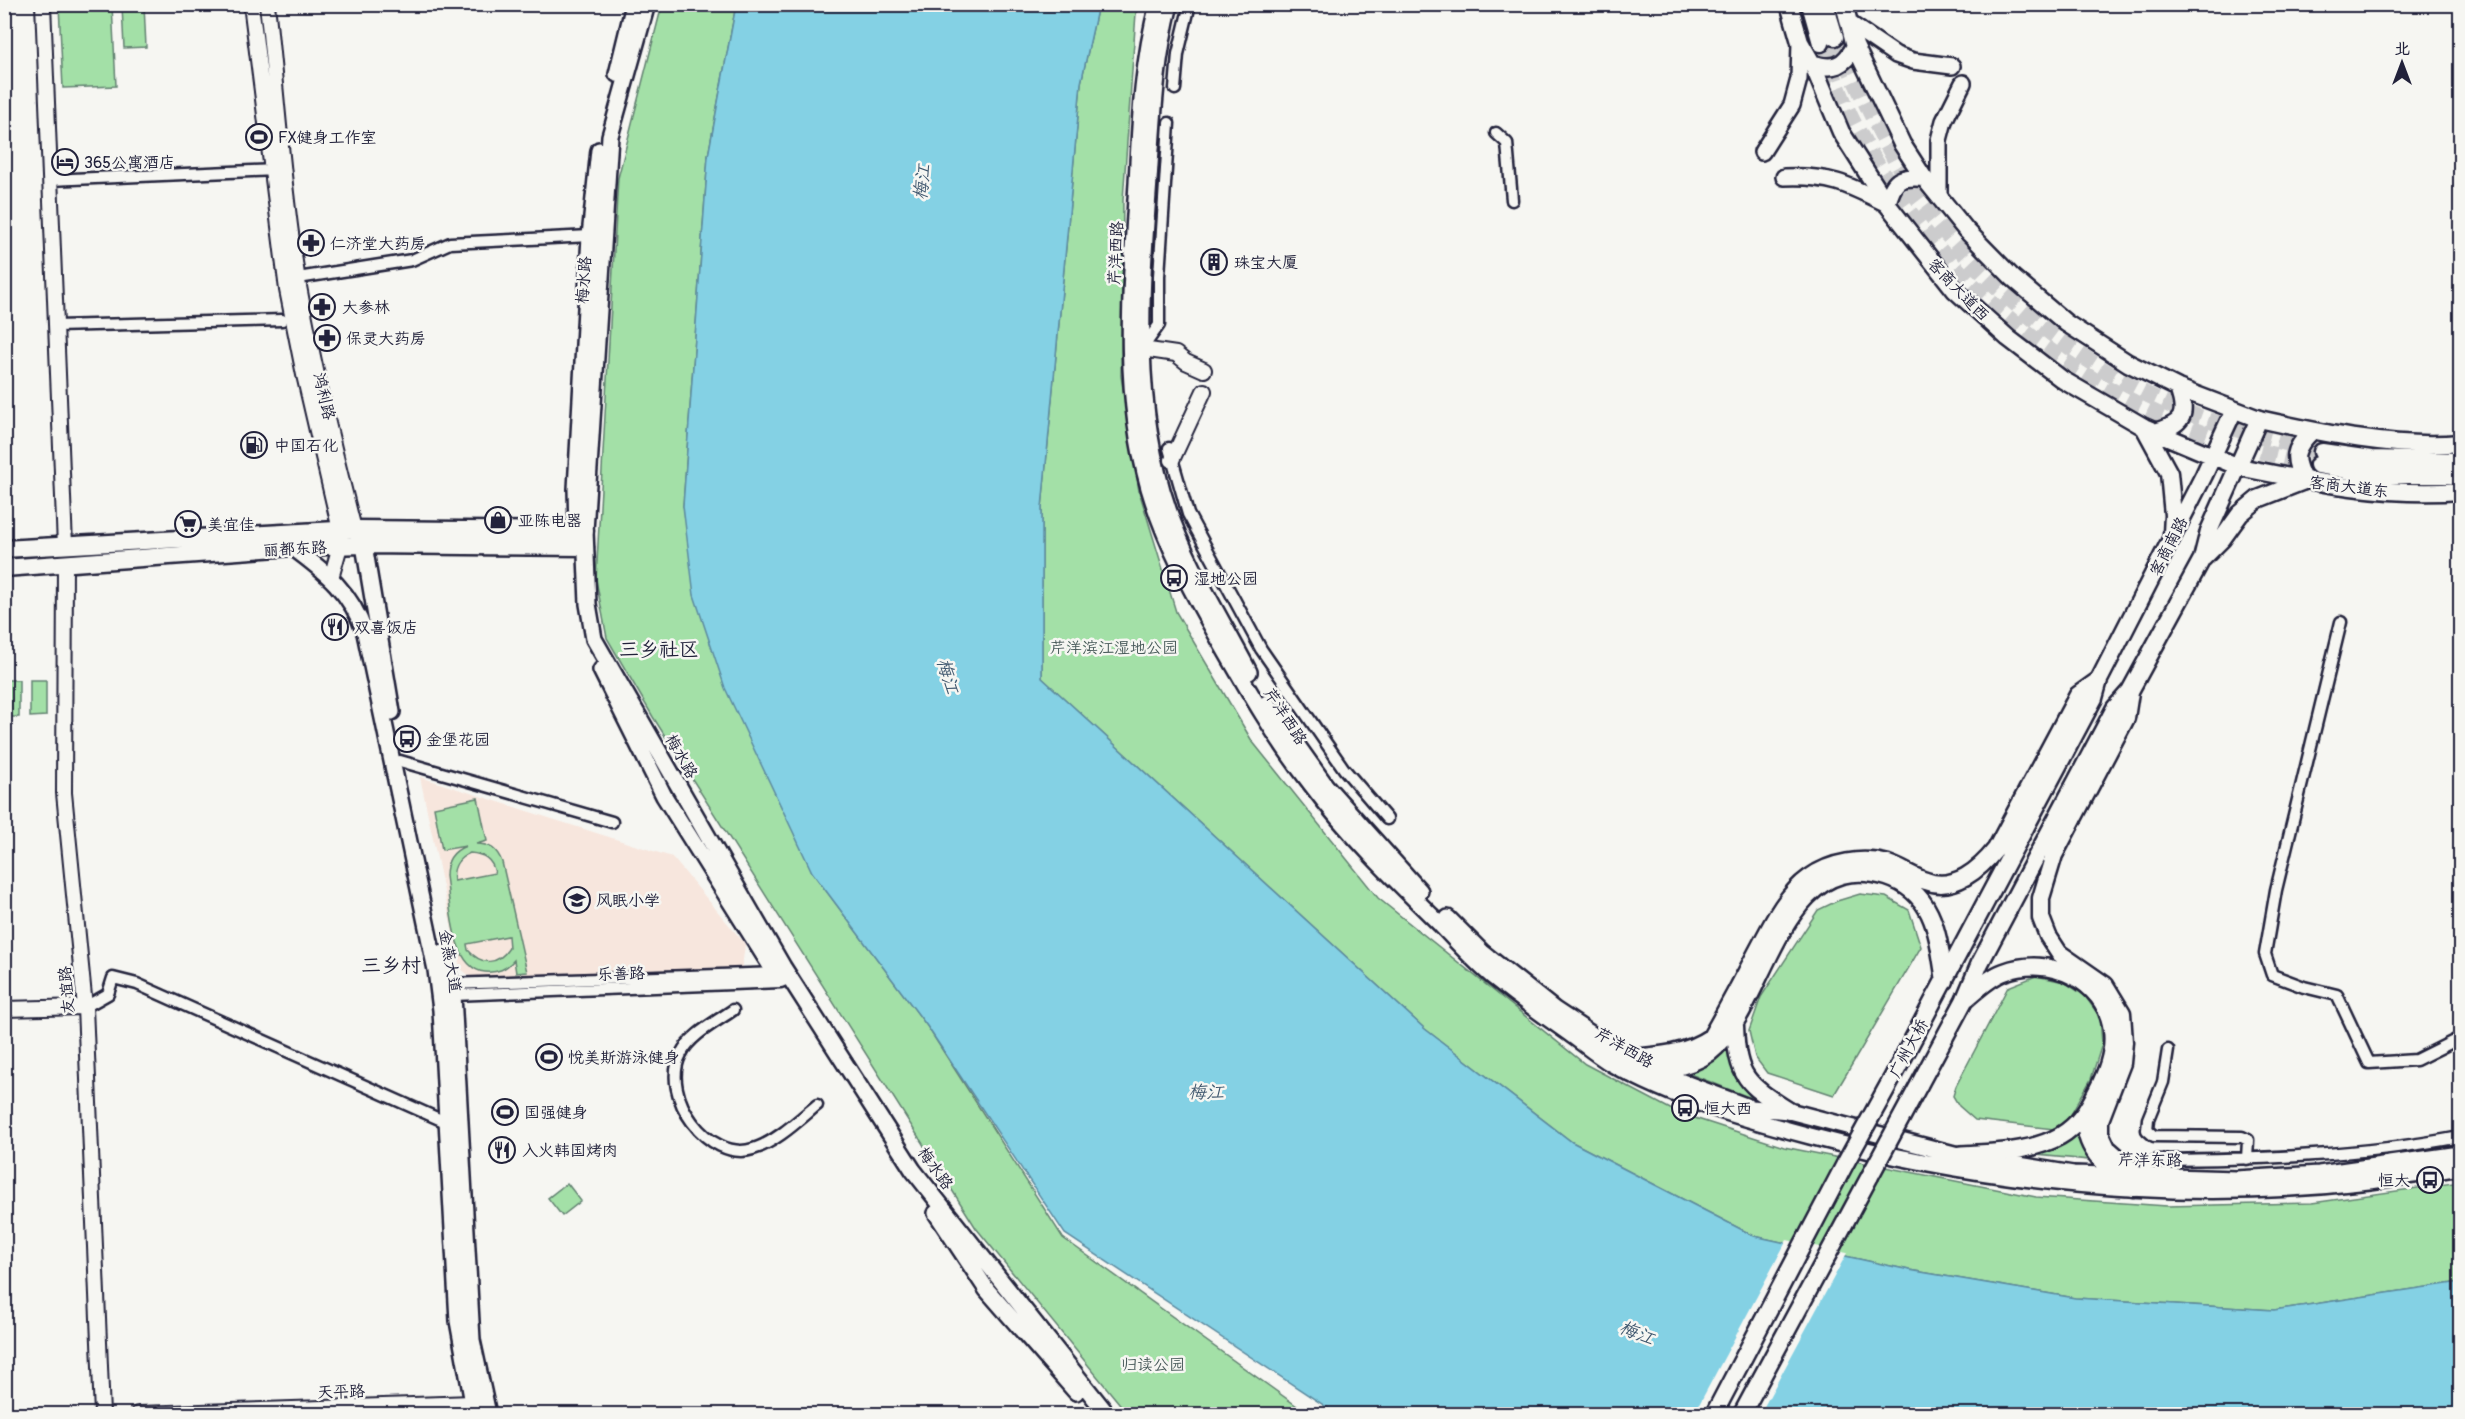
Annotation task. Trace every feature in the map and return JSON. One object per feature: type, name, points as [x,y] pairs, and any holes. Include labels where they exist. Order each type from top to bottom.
[{"type":"main road","name":"梅水路","points":[[581,539],[576,489],[590,236],[601,137],[634,4]]},
{"type":"main road","name":"梅水路","points":[[647,4],[610,136],[581,539],[580,619],[584,634],[664,796],[987,1290],[1095,1414]]},
{"type":"main road","name":"芹洋西路","points":[[1158,4],[1150,32],[1142,88],[1130,328],[1132,381],[1139,441],[1147,482],[1169,544],[1189,587],[1268,722],[1313,788],[1379,864],[1488,973],[1610,1063],[1630,1065]]},
{"type":"main road","name":"芹洋西路","points":[[1170,4],[1159,53],[1142,273],[1142,349],[1150,439],[1168,510],[1184,548],[1259,691],[1326,786],[1421,892],[1482,952],[1555,1010],[1630,1065],[1677,1095],[1737,1117],[1868,1152]]},
{"type":"main road","name":"客商大道西","points":[[1789,4],[1800,42],[1812,63],[1841,132],[1887,204],[1955,290],[2008,338],[2063,381],[2150,429],[2239,467]]},
{"type":"main road","points":[[1810,4],[1828,40],[1825,4]]},
{"type":"main road","points":[[1844,4],[1855,45],[1897,134],[1924,178],[1966,230],[2013,278],[2066,323],[2128,363],[2178,388],[2259,419],[2312,431],[2395,441],[2460,443]]},
{"type":"main road","points":[[1849,23],[1896,55],[1913,61],[1952,66]]},
{"type":"main road","points":[[1762,152],[1792,105],[1799,79],[1800,42]]},
{"type":"main road","points":[[1812,63],[1824,67],[1836,67],[1844,63],[1855,45]]},
{"type":"main road","points":[[1939,196],[1939,140],[1944,121],[1963,83]]},
{"type":"main road","points":[[1784,177],[1809,176],[1845,183],[1887,204],[1891,189],[1897,180],[1908,177],[1924,178]]},
{"type":"main road","points":[[2172,540],[2173,515],[2169,473],[2150,429],[2177,424],[2181,418],[2183,401],[2178,388]]},
{"type":"main road","name":"客商南路","points":[[2099,680],[2172,540],[2234,410]]},
{"type":"main road","name":"客商南路","points":[[2130,691],[2202,559],[2209,531],[2259,419]]},
{"type":"main road","points":[[2202,559],[2240,514],[2258,499],[2304,481],[2298,468],[2296,450],[2301,441],[2312,431]]},
{"type":"main road","points":[[2460,461],[2320,459],[2373,475],[2460,475]]},
{"type":"main road","name":"客商大道东","points":[[2239,467],[2304,481],[2371,491],[2430,494],[2460,491]]},
{"type":"main road","name":"丽都东路","points":[[4,549],[345,535],[581,539]]},
{"type":"main road","name":"丽都东路","points":[[4,568],[292,547],[345,535],[364,545],[581,539]]},
{"type":"main road","name":"金燕大道","points":[[364,545],[400,761],[451,989],[472,1340],[488,1414]]},
{"type":"main road","name":"金燕大道","points":[[292,547],[331,578],[354,604],[365,633],[436,970],[441,1010],[458,1321],[474,1409]]},
{"type":"main road","points":[[354,604],[362,599],[373,598]]},
{"type":"main road","points":[[1630,1065],[1696,1047],[1711,1037],[1779,912],[1808,879],[1824,869],[1844,863],[1865,861],[1888,864],[1928,883],[1948,884],[1968,876],[1984,864],[1996,849],[2078,695],[2099,680]]},
{"type":"main road","name":"广州大桥","points":[[1714,1414],[2094,698],[2099,680]]},
{"type":"main road","points":[[2130,691],[2126,718],[2054,855],[2041,898],[2041,918],[2048,936],[2059,953],[2105,985],[2122,1013],[2124,1042],[2122,1063],[2100,1120],[2100,1133],[2107,1148],[2136,1183]]},
{"type":"main road","name":"广州大桥","points":[[1742,1414],[1964,1001],[1980,963],[2115,708],[2130,691]]},
{"type":"main road","points":[[1630,1065],[1653,1071],[1679,1066],[1715,1049],[1735,1026],[1792,914],[1809,895],[1826,882],[1846,875],[1868,873],[1888,878],[1910,888],[1934,921],[1939,938],[1944,981]]},
{"type":"main road","points":[[1958,1155],[2034,1147],[2072,1128],[2088,1110],[2108,1067],[2113,1031],[2099,999],[2085,982],[2067,972],[2045,966],[2024,966],[2002,972],[1964,1001]]},
{"type":"main road","name":"梅水路","points":[[782,975],[913,1170],[1107,1414]]},
{"type":"main road","points":[[1735,1026],[1736,1056],[1745,1077],[1757,1091],[1789,1111]]},
{"type":"main road","name":"芹洋西路","points":[[1653,1071],[1751,1108],[1789,1111],[1843,1126]]},
{"type":"main road","points":[[2088,1110],[2086,1130],[2091,1144],[2118,1177],[2136,1183]]},
{"type":"main road","name":"芹洋东路","points":[[1843,1126],[1958,1155],[2063,1173],[2118,1177]]},
{"type":"main road","name":"芹洋东路","points":[[1868,1152],[1950,1168],[2062,1184],[2136,1183],[2319,1174],[2460,1155]]},
{"type":"main road","name":"芹洋东路","points":[[2136,1183],[2257,1189],[2385,1179],[2460,1167]]},
{"type":"street","points":[[43,4],[65,546]]},
{"type":"street","name":"鸿利路","points":[[251,4],[277,170],[345,535],[331,578]]},
{"type":"street","name":"鸿利路","points":[[267,4],[287,290],[302,365],[345,535]]},
{"type":"street","points":[[1175,89],[1178,54],[1190,4]]},
{"type":"street","points":[[1169,123],[1159,276],[1159,325],[1142,349],[1176,354],[1186,362],[1204,370]]},
{"type":"street","points":[[1496,133],[1507,143],[1512,200]]},
{"type":"street","points":[[50,180],[277,170]]},
{"type":"street","points":[[298,278],[412,260],[450,243],[590,236]]},
{"type":"street","points":[[56,326],[282,320]]},
{"type":"street","points":[[1204,391],[1170,454],[1188,514],[1261,649],[1344,769],[1387,819]]},
{"type":"street","name":"友谊路","points":[[65,563],[64,793],[85,1007],[102,1414]]},
{"type":"street","points":[[2341,622],[2276,890],[2265,954],[2272,975],[2304,987],[2337,995],[2369,1063],[2416,1060],[2460,1038]]},
{"type":"street","points":[[400,761],[612,822]]},
{"type":"street","name":"乐善路","points":[[451,989],[782,975]]},
{"type":"street","points":[[4,1009],[85,1007],[108,994],[113,978],[137,984],[448,1124]]},
{"type":"street","points":[[733,1010],[696,1036],[681,1054],[675,1074],[678,1097],[685,1114],[697,1129],[716,1143],[738,1151],[754,1149],[787,1130],[817,1105]]},
{"type":"street","points":[[2168,1050],[2163,1082],[2148,1119],[2147,1130],[2154,1136],[2242,1137],[2248,1140],[2247,1160]]},
{"type":"street","points":[[2136,1183],[2148,1164],[2158,1160],[2320,1157],[2460,1137]]},
{"type":"street","name":"天平路","points":[[138,1414],[474,1409]]},
{"type":"shaded area","name":"风眠小学","points":[[420,777],[672,857],[745,944],[742,968],[472,978],[460,968]]},
{"type":"green space","points":[[59,5],[112,5],[116,86],[63,88]]},
{"type":"green space","points":[[144,5],[146,47],[124,48],[122,6]]},
{"type":"green space","name":"归读公园","points":[[662,5],[736,5],[708,156],[683,506],[812,872],[927,1026],[1063,1238],[1308,1414],[1128,1414],[976,1228],[653,717],[607,638],[596,580],[618,178]]},
{"type":"green space","name":"芹洋滨江湿地公园","points":[[1098,5],[1140,5],[1136,13],[1123,200],[1121,376],[1139,491],[1176,612],[1252,741],[1378,898],[1585,1064],[1676,1112],[1784,1147],[2036,1197],[2167,1206],[2312,1203],[2460,1182],[2460,1282],[2274,1310],[2075,1298],[1909,1270],[1754,1236],[1572,1142],[1425,1029],[1042,678],[1042,508],[1081,83]]},
{"type":"green space","points":[[4,680],[19,680],[19,717],[5,717]]},
{"type":"green space","points":[[30,680],[46,680],[46,716],[30,717]]},
{"type":"green space","points":[[478,798],[487,841],[476,844],[492,848],[502,862],[527,972],[516,973],[514,960],[501,970],[485,972],[474,968],[465,959],[454,933],[446,876],[451,857],[466,846],[442,850],[434,807]],"holes":[[[470,853],[487,858],[495,873],[454,881],[457,864]],[[508,936],[509,948],[505,954],[495,960],[484,961],[468,950],[467,944]]]},
{"type":"green space","points":[[1860,894],[1886,897],[1909,910],[1921,947],[1834,1095],[1767,1073],[1755,1057],[1749,1031],[1761,997],[1818,910]]},
{"type":"green space","points":[[2036,976],[2064,982],[2085,996],[2100,1017],[2102,1044],[2091,1079],[2069,1118],[2054,1129],[1975,1120],[1959,1106],[1953,1096],[1956,1086],[2008,987]]},
{"type":"green space","points":[[1728,1049],[1736,1074],[1751,1098],[1685,1072],[1706,1064]]},
{"type":"green space","points":[[2076,1127],[2090,1160],[2026,1154]]},
{"type":"green space","points":[[567,1183],[581,1201],[562,1216],[548,1198]]},
{"type":"water","name":"梅江","points":[[736,5],[1098,5],[1081,83],[1042,508],[1042,678],[1425,1029],[1572,1142],[1754,1236],[1909,1270],[2075,1298],[2274,1310],[2460,1282],[2460,1414],[1337,1414],[1065,1234],[927,1026],[812,872],[725,688],[694,595],[683,506],[708,156]]},
{"type":"pier","points":[[1787,1240],[1847,1253],[1760,1414],[1694,1414]]},
{"type":"tunnel","points":[[1835,37],[1879,130],[1918,199],[1974,265],[2040,325],[2113,376],[2152,397],[2223,425],[2322,452]]},
{"type":"tunnel","points":[[1821,43],[1851,117],[1888,182],[1925,232],[1967,279],[2012,321],[2062,359],[2114,392],[2171,420],[2230,443],[2318,465]]},
{"type":"place","name":"FX健身工作室","points":[[259,137]]},
{"type":"place","name":"365公寓酒店","points":[[65,162]]},
{"type":"place","name":"仁济堂大药房","points":[[311,243]]},
{"type":"place","name":"珠宝大厦","points":[[1214,262]]},
{"type":"place","name":"大参林","points":[[322,307]]},
{"type":"place","name":"保灵大药房","points":[[327,338]]},
{"type":"place","name":"中国石化","points":[[254,445]]},
{"type":"place","name":"亚陈电器","points":[[498,520]]},
{"type":"place","name":"美宜佳","points":[[188,524]]},
{"type":"place","name":"湿地公园","points":[[1174,578]]},
{"type":"place","name":"双喜饭店","points":[[335,627]]},
{"type":"place","name":"金堡花园","points":[[407,739]]},
{"type":"place","name":"风眠小学","points":[[577,900]]},
{"type":"place","name":"悦美斯游泳健身","points":[[549,1057]]},
{"type":"place","name":"恒大西","points":[[1685,1108]]},
{"type":"place","name":"国强健身","points":[[505,1112]]},
{"type":"place","name":"入火韩国烤肉","points":[[502,1150]]},
{"type":"place","name":"恒大","points":[[2430,1180]]},
{"type":"district","name":"三乡社区","points":[[659,649]]},
{"type":"district","name":"三乡村","points":[[391,965]]}]
